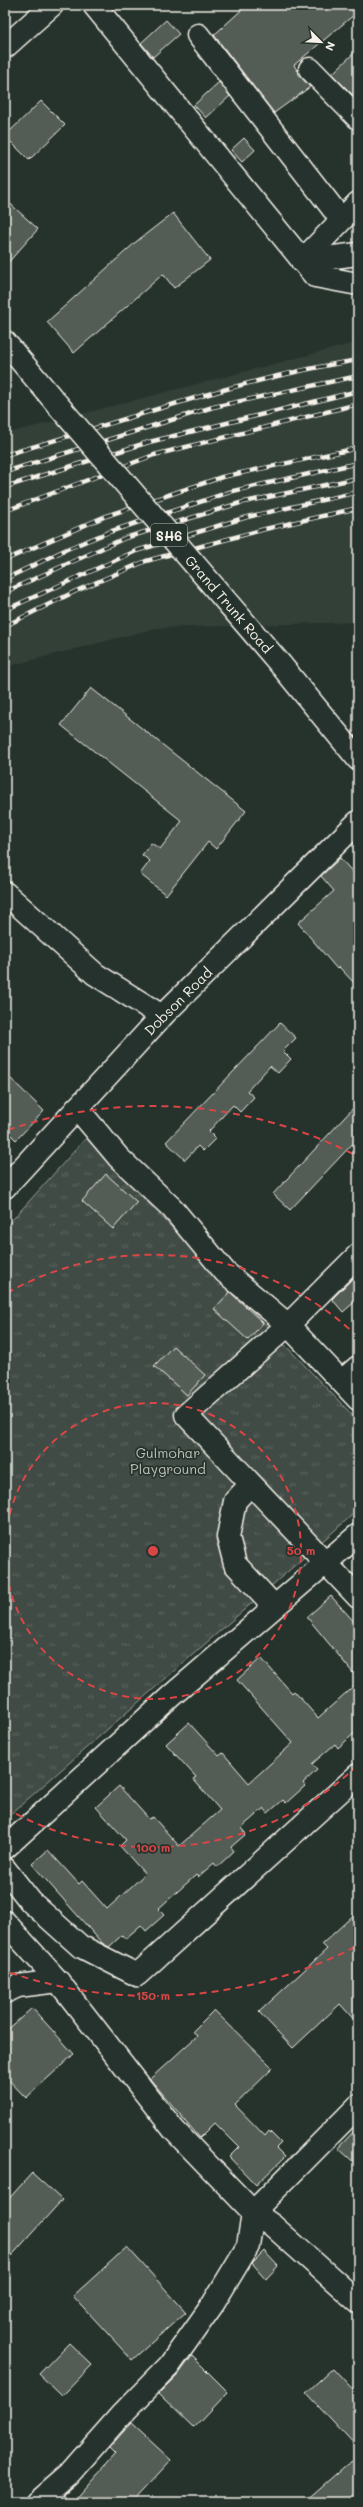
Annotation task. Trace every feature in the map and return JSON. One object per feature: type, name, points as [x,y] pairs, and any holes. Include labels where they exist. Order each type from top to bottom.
[{"type":"street","points":[[5,47],[52,5]]},
{"type":"street","points":[[94,5],[315,276],[358,284]]},
{"type":"street","points":[[198,35],[341,219]]},
{"type":"street","points":[[310,69],[358,118]]},
{"type":"street","points":[[302,261],[358,203]]},
{"type":"street","points":[[302,261],[358,254]]},
{"type":"street","name":"Grand Trunk Road","points":[[5,342],[281,665],[358,759]]},
{"type":"street","name":"Dobson Road","points":[[5,1186],[162,1016],[358,822]]},
{"type":"street","points":[[5,893],[95,974],[162,1016]]},
{"type":"street","points":[[77,1108],[119,1158],[172,1208],[225,1272],[288,1325],[350,1374],[358,1399]]},
{"type":"street","points":[[358,1255],[288,1325],[186,1415],[358,1597]]},
{"type":"street","points":[[251,1484],[235,1502],[228,1537],[236,1564],[274,1606]]},
{"type":"street","points":[[5,1848],[113,1747],[274,1606],[358,1535]]},
{"type":"street","points":[[5,1868],[30,1902],[80,1946],[137,1974],[358,1775]]},
{"type":"street","points":[[5,1922],[58,1981],[174,2130],[253,2212],[272,2225],[358,2302]]},
{"type":"street","points":[[5,1992],[18,1986],[58,1981]]},
{"type":"street","points":[[38,2502],[68,2475],[121,2415],[169,2366],[213,2304],[248,2246],[253,2212],[358,2106]]},
{"type":"shaded area","points":[[358,342],[358,622],[157,628],[5,667],[5,434]]},
{"type":"green space","name":"Gulmohar Playground","points":[[86,1138],[358,1421],[358,1510],[5,1819],[5,1228]]},
{"type":"building","points":[[247,5],[348,5],[355,14],[294,65],[301,77],[310,87],[274,113],[214,35]]},
{"type":"building","points":[[166,20],[179,34],[153,57],[141,43]]},
{"type":"building","points":[[358,49],[358,100],[332,74]]},
{"type":"building","points":[[219,82],[230,96],[206,118],[194,105]]},
{"type":"building","points":[[41,101],[65,125],[29,160],[5,136]]},
{"type":"building","points":[[244,138],[255,150],[242,162],[231,150]]},
{"type":"building","points":[[5,199],[38,229],[5,266]]},
{"type":"building","points":[[173,213],[210,260],[174,288],[163,274],[74,353],[47,322],[137,241]]},
{"type":"building","points":[[91,688],[246,811],[216,849],[208,842],[166,895],[140,874],[150,861],[142,855],[151,843],[160,849],[182,821],[61,725]]},
{"type":"building","points":[[340,858],[358,878],[358,987],[339,967],[337,969],[298,923],[334,891],[321,876]]},
{"type":"building","points":[[280,1023],[296,1038],[283,1051],[291,1059],[278,1073],[270,1066],[247,1091],[254,1097],[240,1112],[233,1105],[209,1131],[216,1138],[203,1151],[198,1146],[185,1160],[166,1142]]},
{"type":"building","points":[[5,1073],[44,1111],[16,1140],[5,1129]]},
{"type":"building","points":[[358,1103],[358,1138],[290,1210],[273,1194]]},
{"type":"building","points":[[106,1174],[137,1202],[113,1229],[82,1201]]},
{"type":"building","points":[[358,1273],[358,1299],[343,1312],[332,1299]]},
{"type":"building","points":[[230,1292],[263,1323],[248,1340],[214,1309]]},
{"type":"building","points":[[173,1346],[205,1375],[187,1395],[154,1366]]},
{"type":"building","points":[[331,1596],[358,1626],[358,1679],[307,1617]]},
{"type":"building","points":[[261,1658],[292,1693],[294,1691],[318,1718],[358,1682],[358,1730],[338,1748],[335,1744],[312,1764],[317,1770],[303,1783],[305,1786],[286,1803],[283,1800],[268,1813],[264,1808],[241,1828],[246,1834],[231,1847],[234,1851],[217,1867],[214,1863],[198,1877],[196,1875],[158,1909],[164,1915],[146,1931],[141,1925],[125,1939],[122,1935],[109,1947],[102,1943],[32,1864],[48,1850],[79,1884],[82,1881],[107,1909],[145,1874],[120,1846],[126,1840],[96,1807],[119,1786],[149,1819],[153,1817],[179,1846],[220,1810],[193,1779],[196,1777],[166,1744],[189,1723],[219,1756],[223,1753],[249,1783],[293,1743],[237,1680]]},
{"type":"building","points":[[358,1911],[358,2024],[340,2004],[293,2048],[259,2012],[327,1949],[322,1944]]},
{"type":"building","points":[[32,2008],[74,2054],[26,2098],[5,2076],[5,2032]]},
{"type":"building","points":[[214,2010],[273,2068],[235,2105],[265,2136],[269,2131],[281,2143],[276,2148],[285,2157],[256,2185],[229,2157],[239,2147],[215,2123],[200,2138],[150,2079],[197,2036],[193,2031]]},
{"type":"building","points":[[358,2127],[358,2166],[338,2148]]},
{"type":"building","points":[[32,2173],[62,2200],[5,2263],[5,2203]]},
{"type":"building","points":[[127,2247],[186,2312],[132,2360],[73,2296]]},
{"type":"building","points":[[264,2251],[278,2266],[266,2279],[252,2263]]},
{"type":"building","points":[[69,2343],[92,2365],[62,2396],[39,2374]]},
{"type":"building","points":[[192,2356],[228,2392],[194,2428],[159,2394],[178,2375]]},
{"type":"building","points":[[333,2368],[358,2395],[358,2449],[306,2393]]},
{"type":"building","points":[[131,2423],[171,2460],[132,2502],[72,2502],[115,2454],[109,2448]]},
{"type":"building","points":[[358,2457],[358,2502],[304,2502],[345,2466]]},
{"type":"railway","points":[[5,455],[180,402],[268,378],[358,360]]},
{"type":"railway","points":[[5,472],[213,407],[358,376]]},
{"type":"railway","points":[[5,487],[149,442],[358,391]]},
{"type":"railway","points":[[5,511],[154,455],[358,404]]},
{"type":"railway","points":[[5,560],[106,516],[222,477],[358,448]]},
{"type":"railway","points":[[5,579],[67,549],[109,532],[233,491],[358,463]]},
{"type":"railway","points":[[5,592],[125,538],[240,503],[358,478]]},
{"type":"railway","points":[[5,610],[136,551],[247,517],[358,492]]},
{"type":"railway","points":[[5,626],[76,591],[146,561],[265,529],[358,508]]}]
